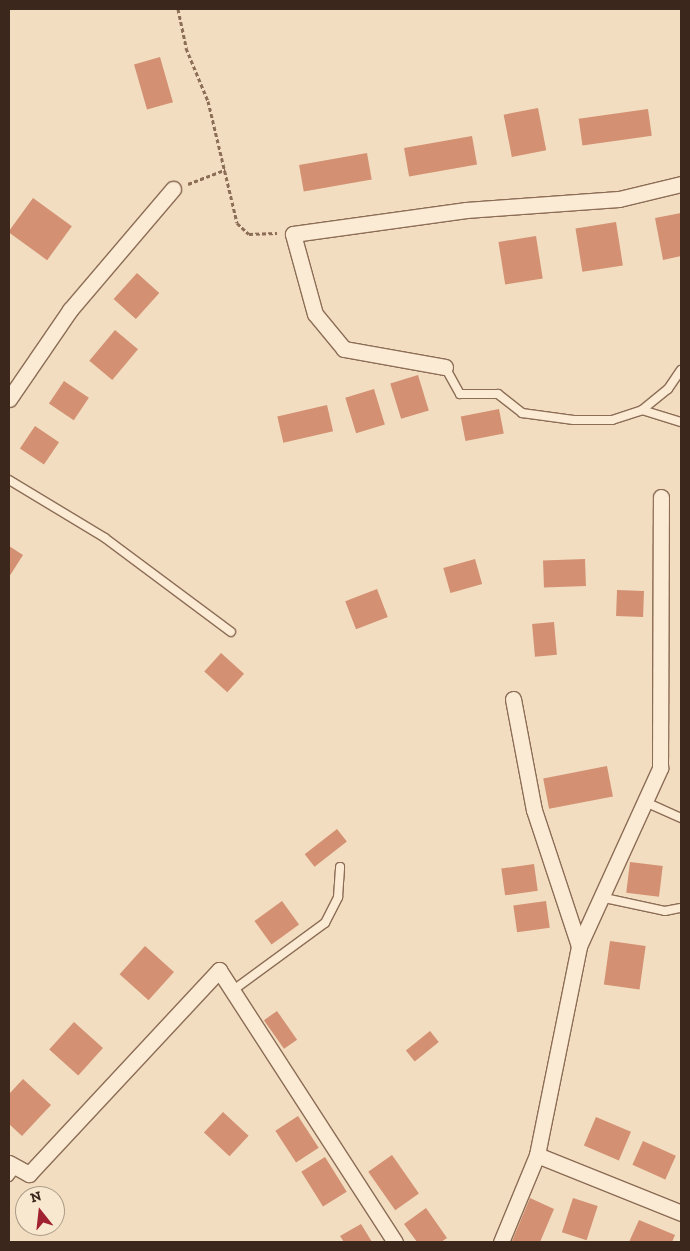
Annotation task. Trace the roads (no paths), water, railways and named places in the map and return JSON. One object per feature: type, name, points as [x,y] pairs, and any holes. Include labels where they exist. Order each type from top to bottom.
[{"type":"street","points":[[445,367],[344,348],[315,314],[292,234],[466,210],[619,199],[681,184]]},
{"type":"street","points":[[9,399],[70,310],[173,189]]},
{"type":"street","points":[[501,1242],[537,1155],[579,946],[660,768],[661,497]]},
{"type":"street","points":[[513,699],[534,810],[579,946]]},
{"type":"street","points":[[11,1170],[29,1174],[219,970],[395,1242]]},
{"type":"street","points":[[537,1155],[681,1213]]},
{"type":"lane","points":[[445,367],[460,394],[498,394],[522,413],[612,420],[642,410],[668,389],[681,370]]},
{"type":"lane","points":[[642,410],[681,422]]},
{"type":"lane","points":[[9,480],[105,538],[231,632]]},
{"type":"lane","points":[[644,801],[681,818]]},
{"type":"lane","points":[[232,991],[325,923],[338,897],[340,867]]},
{"type":"lane","points":[[600,898],[665,911],[681,908]]}]
